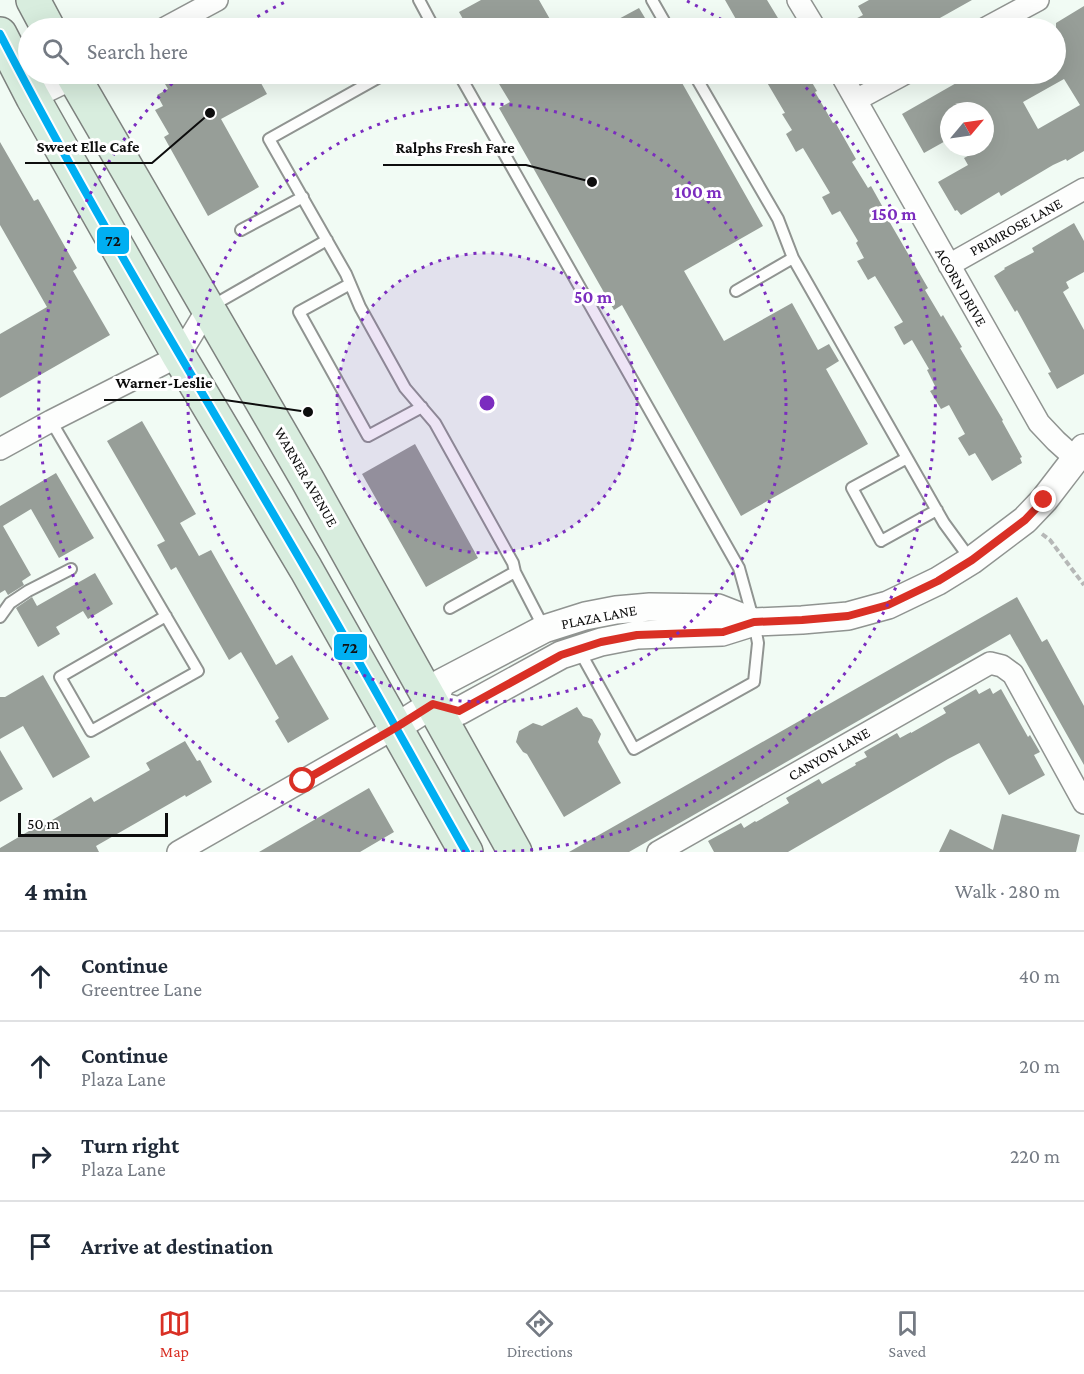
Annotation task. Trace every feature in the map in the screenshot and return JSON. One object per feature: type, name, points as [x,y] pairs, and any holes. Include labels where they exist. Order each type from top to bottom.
[{"type":"main road","points":[[33,0],[43,18]]},
{"type":"main road","points":[[0,34],[18,69]]},
{"type":"main road","points":[[26,84],[179,356],[306,569],[466,852]]},
{"type":"main road","name":"WARNER AVENUE","points":[[81,84],[308,479],[515,852]]},
{"type":"street","points":[[184,18],[217,0]]},
{"type":"street","points":[[798,0],[809,18]]},
{"type":"street","points":[[1005,18],[1038,0]]},
{"type":"street","points":[[33,98],[59,84]]},
{"type":"street","name":"ACORN DRIVE","points":[[847,84],[1039,423],[1056,441],[1080,454]]},
{"type":"street","points":[[856,100],[886,84]]},
{"type":"street","name":"PRIMROSE LANE","points":[[949,265],[1084,189]]},
{"type":"street","points":[[0,449],[179,356],[208,308]]},
{"type":"street","name":"PLAZA LANE","points":[[433,704],[459,711],[561,655],[601,642],[637,635],[723,632],[754,622],[848,616],[888,605],[938,581],[972,560],[1025,520],[1080,454]]},
{"type":"street","name":"PLAZA LANE","points":[[395,728],[433,704],[441,683],[544,629],[585,616],[650,607],[718,608],[754,622]]},
{"type":"street","name":"CANYON LANE","points":[[658,852],[990,663],[1002,666],[1013,674],[1084,803]]},
{"type":"street","points":[[178,852],[395,728]]},
{"type":"lane","points":[[419,0],[429,18]]},
{"type":"lane","points":[[651,0],[662,18]]},
{"type":"lane","points":[[367,84],[269,139],[327,240],[360,307],[405,388],[435,423],[513,563],[515,572],[544,629]]},
{"type":"lane","points":[[465,84],[739,568],[758,643],[754,682],[634,749],[578,649]]},
{"type":"lane","points":[[700,84],[778,219],[793,258],[944,523],[972,560]]},
{"type":"lane","points":[[241,230],[303,197]]},
{"type":"lane","points":[[208,308],[327,240]]},
{"type":"lane","points":[[736,291],[793,258]]},
{"type":"lane","points":[[350,284],[299,312],[368,435],[422,407]]},
{"type":"lane","points":[[51,421],[166,616],[198,671],[91,731],[60,677],[166,616]]},
{"type":"lane","points":[[907,458],[852,488],[881,541],[937,510]]},
{"type":"lane","points":[[0,617],[10,603],[71,569]]},
{"type":"lane","points":[[450,608],[515,572]]},
{"type":"path","points":[[1025,520],[1050,540],[1084,585]]},
{"type":"building","points":[[481,0],[539,0],[549,18],[462,18],[459,12]]},
{"type":"building","points":[[725,0],[767,0],[778,18],[735,18]]},
{"type":"building","points":[[869,0],[972,0],[940,18],[857,18],[863,15],[858,6]]},
{"type":"building","points":[[1084,6],[1084,151],[1067,161],[1066,159],[1053,165],[1001,196],[999,192],[961,215],[957,210],[955,211],[938,182],[968,165],[964,158],[968,156],[994,156],[994,102],[940,102],[940,144],[924,153],[902,114],[954,84],[1055,84],[1023,102],[1038,129],[1080,105],[1066,82],[1064,18]]},
{"type":"building","points":[[639,8],[645,18],[620,18]]},
{"type":"building","points":[[165,84],[262,84],[267,94],[221,119],[259,187],[208,216],[164,137],[169,134],[155,110],[163,106],[157,95],[168,89]]},
{"type":"building","points":[[499,84],[683,84],[763,226],[684,271],[724,341],[792,303],[818,350],[829,344],[839,361],[826,369],[868,444],[741,516],[622,305],[614,310],[499,108],[510,102]]},
{"type":"building","points":[[768,84],[813,84],[817,91],[815,92],[856,159],[852,162],[868,188],[871,186],[928,288],[925,290],[941,317],[943,315],[1003,420],[1022,457],[1020,458],[1022,463],[992,481],[975,453],[969,456],[958,438],[965,434],[949,405],[941,409],[930,391],[936,388],[927,370],[929,369],[912,340],[904,345],[894,327],[903,322],[875,276],[868,280],[857,261],[864,258],[856,243],[858,241],[840,211],[832,215],[822,197],[830,193],[803,148],[796,152],[786,134],[792,130],[782,114],[785,113]]},
{"type":"building","points":[[0,142],[34,201],[38,199],[77,268],[73,271],[110,335],[0,398],[0,334],[47,307],[0,225]]},
{"type":"building","points":[[1074,223],[1084,241],[1084,272],[1066,282],[1069,288],[1063,292],[1084,330],[1084,374],[1057,389],[1048,373],[1051,372],[1017,310],[1015,312],[994,276],[1034,252],[1032,248]]},
{"type":"building","points":[[142,421],[196,514],[180,523],[199,556],[211,550],[276,665],[292,655],[329,719],[288,743],[275,721],[279,718],[241,652],[229,660],[176,567],[171,570],[157,545],[165,541],[107,441]]},
{"type":"building","points":[[415,444],[478,558],[426,587],[362,474]]},
{"type":"building","points":[[56,473],[94,538],[59,558],[31,509],[3,526],[31,575],[22,581],[24,585],[8,595],[5,590],[0,593],[0,506]]},
{"type":"building","points":[[95,573],[113,604],[88,619],[83,611],[56,627],[60,634],[38,647],[16,608],[32,597],[37,606]]},
{"type":"building","points":[[1017,597],[1042,642],[1047,639],[1084,706],[1084,765],[1010,634],[629,852],[569,852]]},
{"type":"building","points":[[43,675],[90,757],[53,778],[23,726],[0,739],[0,697],[5,697]]},
{"type":"building","points":[[990,688],[993,694],[1001,689],[1028,737],[1030,735],[1040,752],[1034,755],[1045,775],[1009,795],[979,743],[788,852],[714,852],[708,841],[741,823],[744,828],[756,822],[789,803],[786,798],[819,779],[822,784],[856,765],[855,763],[867,757],[864,752],[897,733],[900,738],[911,733],[946,713],[943,708],[976,689],[979,694]]},
{"type":"building","points":[[577,707],[583,716],[592,719],[601,734],[598,742],[621,783],[564,817],[527,754],[516,742],[519,731],[533,723],[542,726]]},
{"type":"building","points":[[185,741],[197,761],[200,760],[212,782],[96,846],[99,852],[0,852],[0,848],[41,824],[42,826],[91,797],[94,802],[150,770],[146,763]]},
{"type":"building","points":[[0,750],[23,789],[0,802]]},
{"type":"building","points":[[369,788],[394,832],[360,852],[259,852]]},
{"type":"building","points":[[1002,814],[1080,835],[1076,852],[939,852],[950,829],[993,850]]},
{"type":"transit line","name":"72","points":[[0,34],[18,68]]},
{"type":"transit line","name":"72","points":[[26,84],[111,236],[325,603],[466,852]]},
{"type":"place","name":"Sweet Elle Cafe","points":[[210,113]]},
{"type":"place","name":"Ralphs Fresh Fare","points":[[592,182]]},
{"type":"place","name":"Warner-Leslie","points":[[308,412]]},
{"type":"route","points":[[303,781],[433,704],[459,711],[561,655],[601,642],[637,635],[723,632],[754,622],[848,616],[888,605],[938,581],[972,560],[1025,520],[1044,500]]}]
